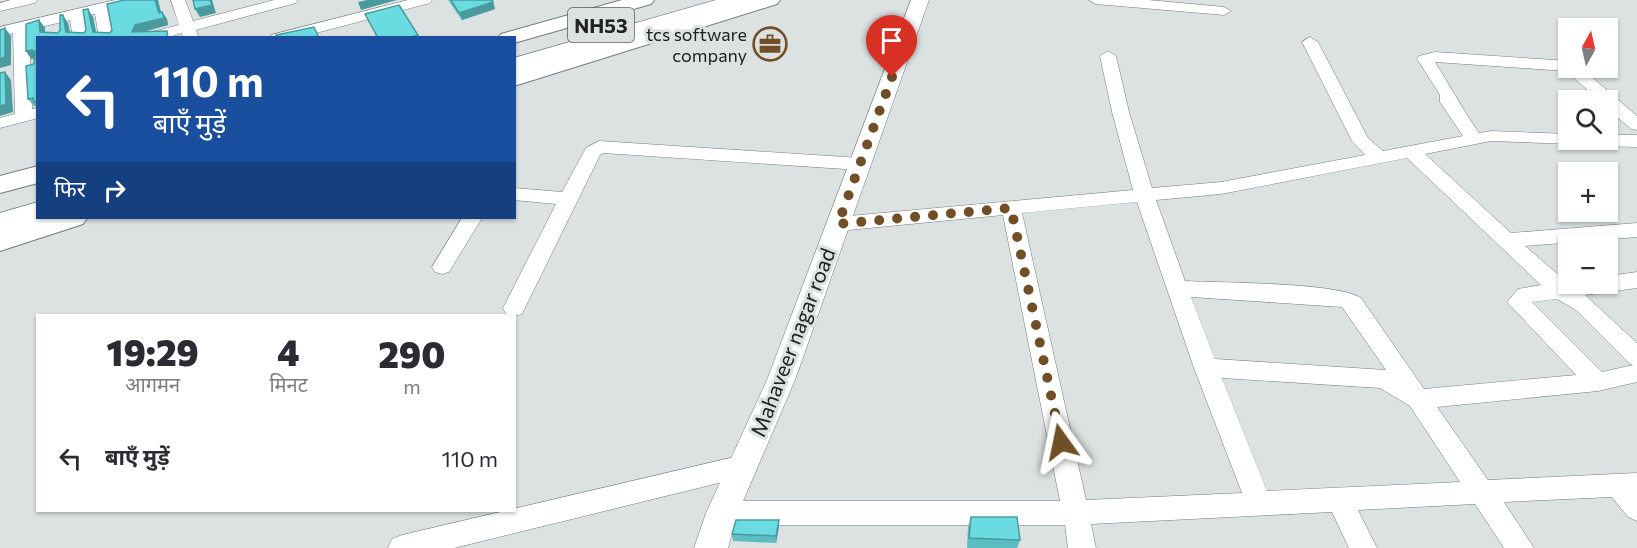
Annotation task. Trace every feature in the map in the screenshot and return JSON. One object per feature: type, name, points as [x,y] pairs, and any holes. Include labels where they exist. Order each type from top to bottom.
[{"type":"highway","name":"NH53","points":[[516,49],[688,0]]},
{"type":"highway","name":"NH53","points":[[516,65],[741,0]]},
{"type":"highway","points":[[0,205],[36,195]]},
{"type":"highway","points":[[0,224],[36,213]]},
{"type":"main road","points":[[516,78],[770,0]]},
{"type":"main road","points":[[515,36],[637,1]]},
{"type":"main road","points":[[0,185],[36,175]]},
{"type":"main road","points":[[0,241],[71,219]]},
{"type":"street","points":[[0,7],[30,0]]},
{"type":"street","points":[[55,36],[55,19],[61,0]]},
{"type":"street","points":[[0,32],[133,0]]},
{"type":"street","points":[[178,0],[189,32]]},
{"type":"street","points":[[160,36],[189,32],[291,0]]},
{"type":"street","points":[[285,36],[425,0]]},
{"type":"street","name":"Mahaveer nagar road","points":[[711,548],[722,513],[781,380],[920,0]]},
{"type":"street","points":[[1096,0],[1224,11]]},
{"type":"street","points":[[101,7],[106,36]]},
{"type":"street","points":[[77,13],[81,36]]},
{"type":"street","points":[[0,123],[31,115],[21,69],[21,27]]},
{"type":"street","points":[[1310,42],[1361,141],[1378,157]]},
{"type":"street","points":[[1108,56],[1114,90],[1144,195],[1206,368],[1259,503]]},
{"type":"street","points":[[1474,139],[1449,102],[1448,95],[1425,59],[1434,57],[1558,66]]},
{"type":"street","points":[[0,75],[36,65]]},
{"type":"street","points":[[1584,78],[1637,125]]},
{"type":"street","points":[[838,224],[1221,188],[1491,136],[1558,139]]},
{"type":"street","points":[[1618,141],[1637,141]]},
{"type":"street","points":[[514,308],[592,152],[598,147],[860,164]]},
{"type":"street","points":[[1412,151],[1558,288]]},
{"type":"street","points":[[516,194],[568,199]]},
{"type":"street","points":[[1011,208],[1082,548]]},
{"type":"street","points":[[442,267],[471,219]]},
{"type":"street","points":[[1506,240],[1629,230],[1637,247]]},
{"type":"street","points":[[1618,283],[1637,280]]},
{"type":"street","points":[[1177,288],[1347,300],[1365,317],[1417,399],[1483,491],[1520,548]]},
{"type":"street","points":[[1558,291],[1526,296],[1518,302],[1598,382]]},
{"type":"street","points":[[1566,294],[1584,304],[1637,357]]},
{"type":"street","points":[[1206,368],[1384,379],[1417,399],[1598,382],[1637,373]]},
{"type":"street","points":[[402,548],[743,466]]},
{"type":"street","points":[[722,513],[1076,513],[1627,484],[1637,509]]},
{"type":"street","points":[[1339,499],[1363,548]]},
{"type":"building","points":[[124,0],[155,0],[159,13],[162,12],[164,18],[135,25],[132,32],[167,31],[168,36],[36,36],[36,102],[33,98],[28,99],[26,66],[34,64],[35,52],[26,51],[26,24],[39,20],[40,32],[58,33],[60,15],[63,15],[66,32],[84,33],[86,30],[83,10],[88,9],[93,32],[110,33],[112,30],[107,4]]},
{"type":"building","points":[[193,0],[210,0],[212,5],[195,9]]},
{"type":"building","points":[[451,0],[492,0],[493,2],[459,13]]},
{"type":"building","points":[[399,5],[418,35],[377,36],[365,14]]},
{"type":"building","points":[[314,27],[318,36],[276,36]]},
{"type":"building","points":[[5,28],[5,57],[0,59],[0,30]]},
{"type":"building","points":[[5,72],[6,104],[0,106],[0,73]]},
{"type":"building","points":[[971,517],[1017,517],[1020,540],[969,538]]},
{"type":"building","points":[[736,520],[779,520],[776,536],[732,534]]},
{"type":"place","name":"tcs software company","points":[[770,44]]},
{"type":"route","points":[[892,77],[838,224],[1011,208],[1061,442]]}]
